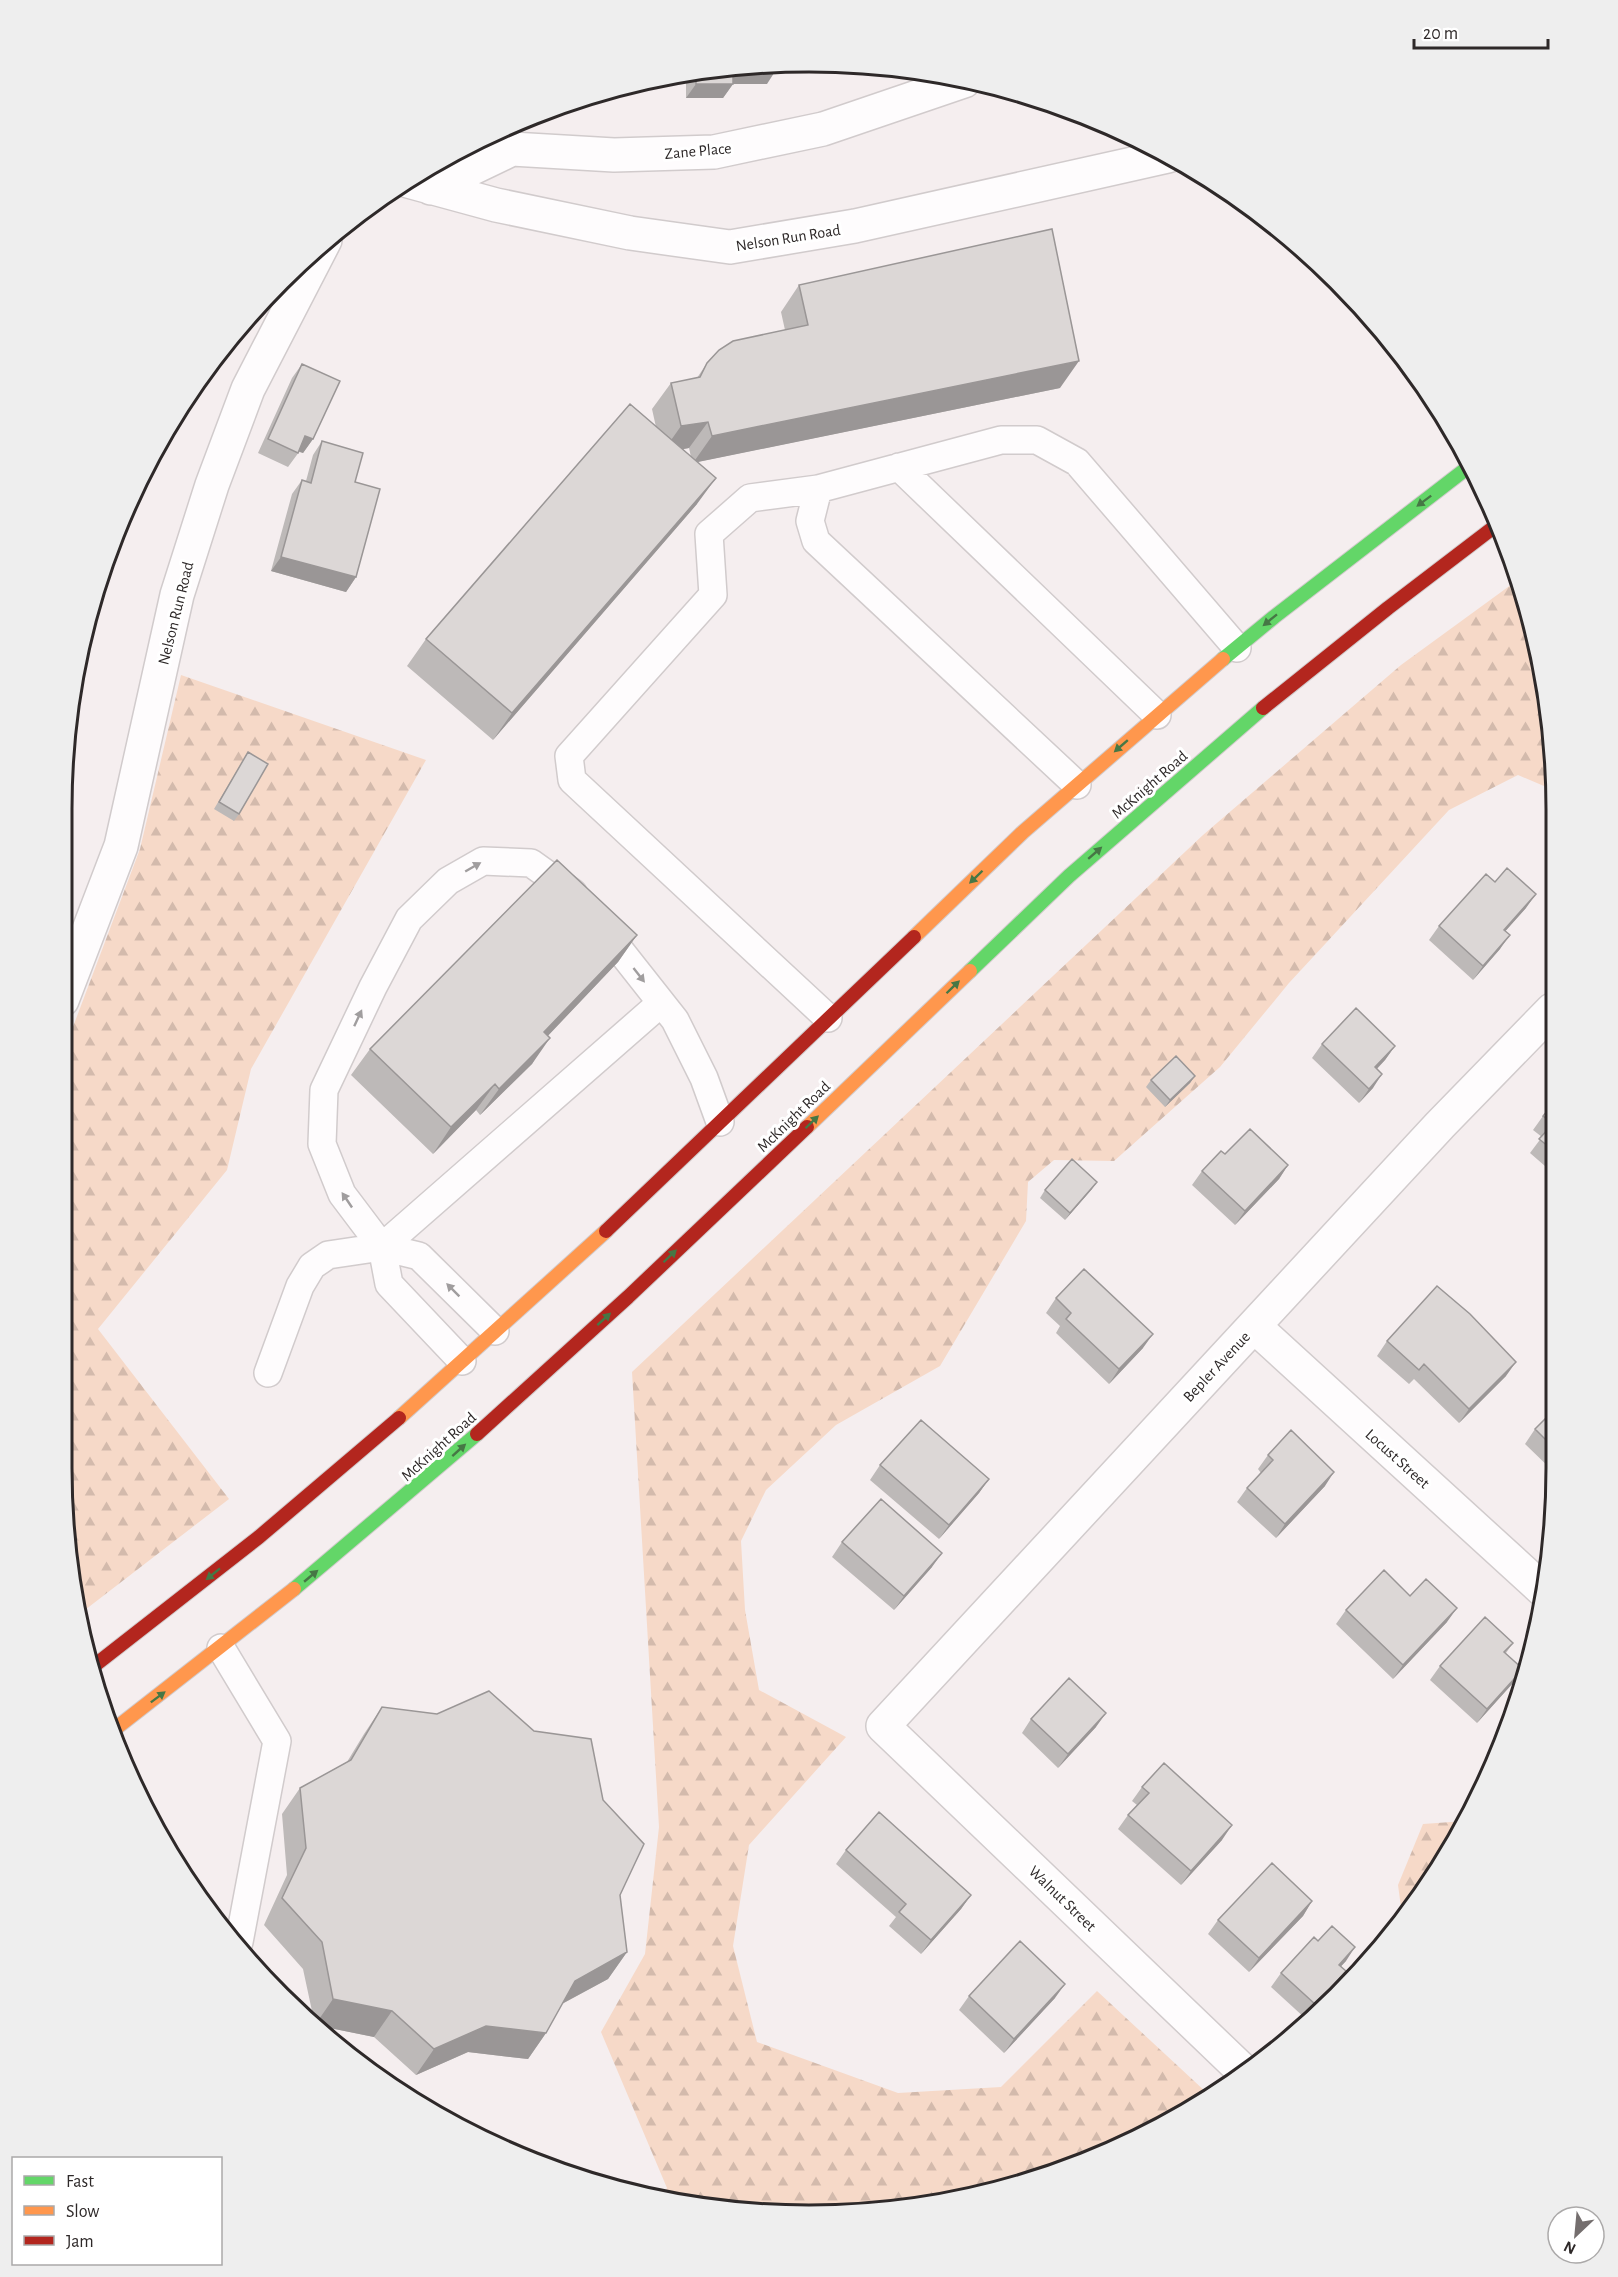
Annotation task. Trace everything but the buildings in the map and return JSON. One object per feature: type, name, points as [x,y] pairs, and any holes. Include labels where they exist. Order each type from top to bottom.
[{"type":"highway","points":[[98,1664],[146,1628],[349,1462],[585,1251],[1023,832],[1237,648],[1463,471]]},
{"type":"highway","name":"McKnight Road","points":[[119,1726],[221,1648],[408,1495],[519,1397],[628,1297],[1066,879],[1180,778],[1314,665],[1491,529]]},
{"type":"street","name":"Zane Place","points":[[419,185],[512,149],[614,154],[714,152],[823,129],[951,86]]},
{"type":"street","name":"Nelson Run Road","points":[[419,185],[496,205],[630,233],[730,247],[855,226],[1155,159]]},
{"type":"street","name":"Nelson Run Road","points":[[72,974],[122,846],[177,595],[212,485],[248,389],[313,264]]},
{"type":"street","name":"Bepler Avenue","points":[[884,1726],[1440,1125],[1546,1016]]},
{"type":"street","name":"Locust Street","points":[[1254,1326],[1537,1584]]},
{"type":"street","name":"Walnut Street","points":[[884,1726],[1239,2067]]},
{"type":"lane","points":[[828,1018],[572,780],[569,756],[713,595],[709,534],[750,498],[818,489],[1001,440],[1037,440],[1077,462],[1237,648]]},
{"type":"lane","points":[[899,467],[1157,715]]},
{"type":"lane","points":[[818,489],[810,521],[816,541],[1077,785]]},
{"type":"lane","points":[[462,1361],[389,1284],[382,1247],[342,1194],[322,1144],[324,1090],[373,987],[409,919],[448,881],[483,861],[531,863],[577,896],[675,1020],[704,1078],[720,1122]]},
{"type":"lane","points":[[382,1247],[661,1003]]},
{"type":"lane","points":[[268,1373],[300,1286],[312,1266],[328,1255],[382,1247],[418,1256],[495,1331]]},
{"type":"lane","points":[[221,1648],[277,1741],[240,1936]]},
{"type":"green space","points":[[1511,585],[1532,665],[1540,713],[1545,786],[1518,775],[1449,810],[1289,983],[1220,1067],[1114,1161],[1054,1160],[1028,1182],[1026,1221],[940,1366],[836,1425],[766,1490],[741,1541],[745,1610],[759,1690],[846,1737],[749,1845],[733,1946],[757,2042],[898,2093],[1001,2087],[1097,1991],[1204,2090],[1135,2129],[1091,2149],[1000,2180],[953,2191],[905,2199],[809,2205],[713,2199],[665,2191],[667,2188],[601,2032],[645,1954],[659,1827],[632,1372],[1203,835],[1401,665]]},
{"type":"green space","points":[[181,675],[426,760],[251,1069],[227,1170],[98,1329],[229,1499],[86,1609],[78,1564],[72,1468],[72,1029],[140,849]]},
{"type":"green space","points":[[1455,1822],[1401,1907],[1398,1885],[1423,1824]]},
{"type":"traffic: fast","points":[[1223,659],[1463,471]]},
{"type":"traffic: fast","points":[[970,971],[1069,876],[1263,708]]},
{"type":"traffic: fast","points":[[294,1589],[477,1434]]},
{"type":"traffic: slow","points":[[914,937],[1023,832],[1223,659]]},
{"type":"traffic: slow","points":[[807,1127],[970,971]]},
{"type":"traffic: slow","points":[[399,1418],[606,1231]]},
{"type":"traffic: slow","points":[[119,1726],[294,1589]]},
{"type":"traffic: jam","points":[[1263,708],[1491,529]]},
{"type":"traffic: jam","points":[[606,1231],[914,937]]},
{"type":"traffic: jam","points":[[477,1434],[628,1297],[807,1127]]},
{"type":"traffic: jam","points":[[98,1663],[259,1537],[399,1418]]}]
